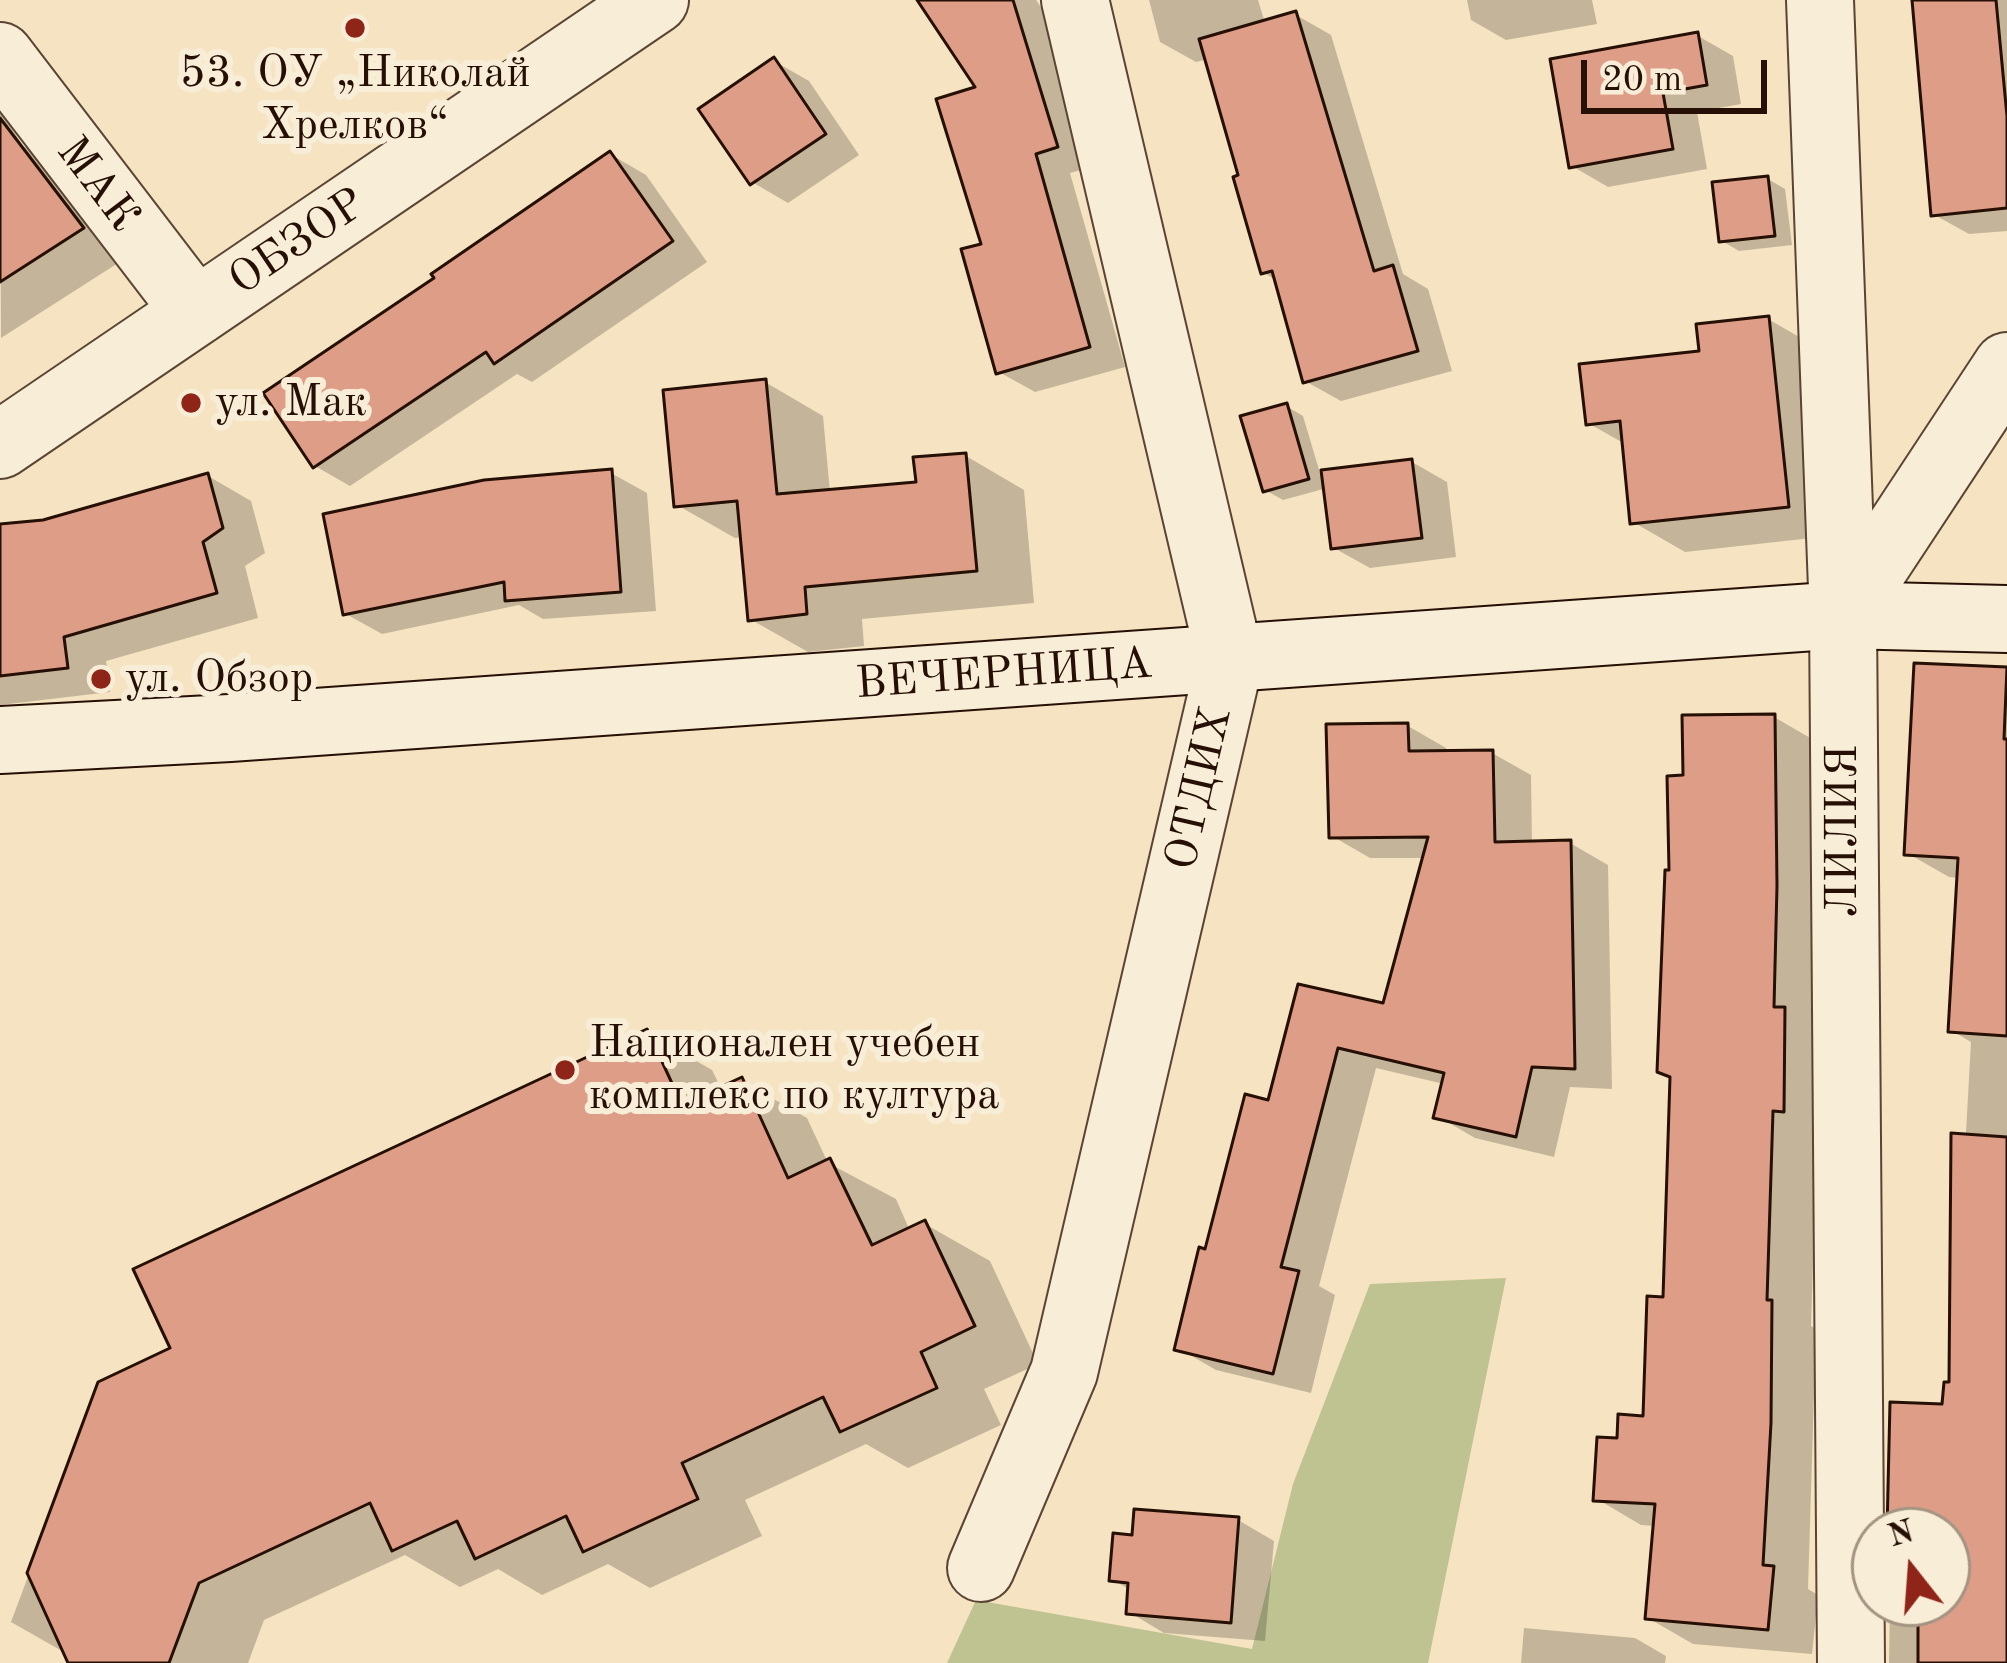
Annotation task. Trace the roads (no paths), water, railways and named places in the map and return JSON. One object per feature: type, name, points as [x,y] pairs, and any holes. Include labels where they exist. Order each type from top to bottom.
[{"type":"street","name":"ОБЗОР","points":[[0,445],[656,0]]},
{"type":"street","name":"ОТДИХ","points":[[981,1568],[1064,1372],[1230,659],[1075,0]]},
{"type":"street","name":"ЛИЛИЯ","points":[[1820,0],[1843,615],[1851,1663]]},
{"type":"street","name":"МАК","points":[[0,56],[196,312]]},
{"type":"street","points":[[1843,615],[2007,366]]},
{"type":"street","name":"ВЕЧЕРНИЦА","points":[[0,740],[1843,615],[2007,619]]},
{"type":"place","name":"53. ОУ „Николай Хрелков“","points":[[355,28]]},
{"type":"place","name":"ул. Мак","points":[[191,403]]},
{"type":"place","name":"ул. Обзор","points":[[101,679]]},
{"type":"place","name":"Национален учебен комплекс по култура","points":[[565,1070]]}]
